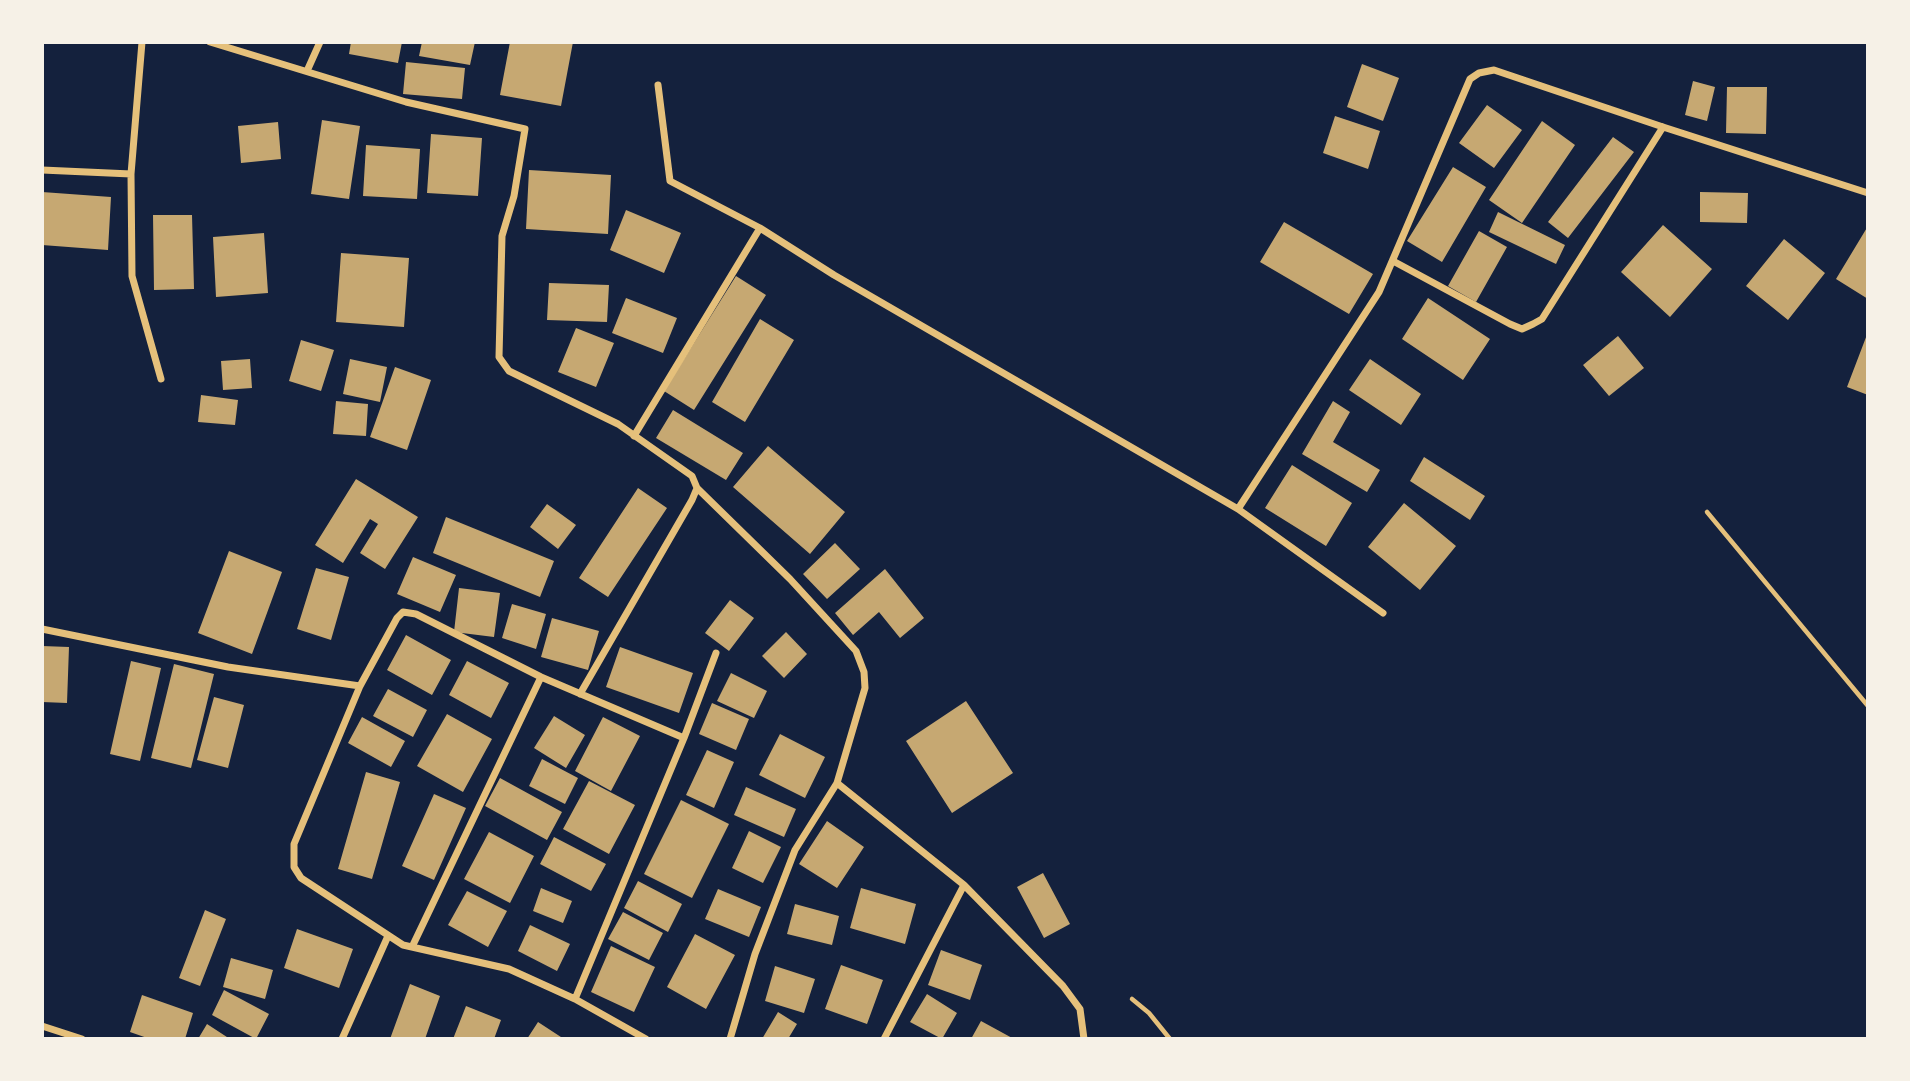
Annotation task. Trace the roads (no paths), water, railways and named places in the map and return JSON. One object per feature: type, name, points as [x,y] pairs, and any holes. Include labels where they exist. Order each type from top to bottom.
[{"type":"street","points":[[142,42],[131,173],[132,276],[162,379]]},
{"type":"street","points":[[210,42],[406,102],[525,129],[513,196],[502,236],[499,357],[509,372],[618,424],[692,476],[697,488],[790,579],[856,651],[864,672],[865,688],[837,783],[795,850],[755,954],[730,1039]]},
{"type":"street","points":[[307,71],[320,42]]},
{"type":"street","points":[[1237,509],[1379,292],[1470,79],[1479,73],[1494,70],[1868,193]]},
{"type":"street","points":[[658,85],[670,181],[760,228],[834,275],[1237,509],[1383,613]]},
{"type":"street","points":[[1393,261],[1510,324],[1522,329],[1533,324],[1542,319],[1662,127]]},
{"type":"street","points":[[42,170],[131,173]]},
{"type":"street","points":[[634,436],[760,228]]},
{"type":"street","points":[[580,694],[697,488]]},
{"type":"street","points":[[646,1039],[575,999],[509,969],[402,945],[300,878],[294,867],[294,844],[359,686],[402,612],[416,614],[541,677],[684,738]]},
{"type":"street","points":[[42,629],[228,667],[359,686]]},
{"type":"street","points":[[575,999],[684,738],[716,653]]},
{"type":"street","points":[[412,947],[541,677]]},
{"type":"street","points":[[837,783],[964,886],[1063,986],[1080,1009],[1084,1039]]},
{"type":"street","points":[[884,1039],[964,886]]},
{"type":"street","points":[[342,1039],[388,936]]},
{"type":"street","points":[[42,1026],[82,1039]]}]
